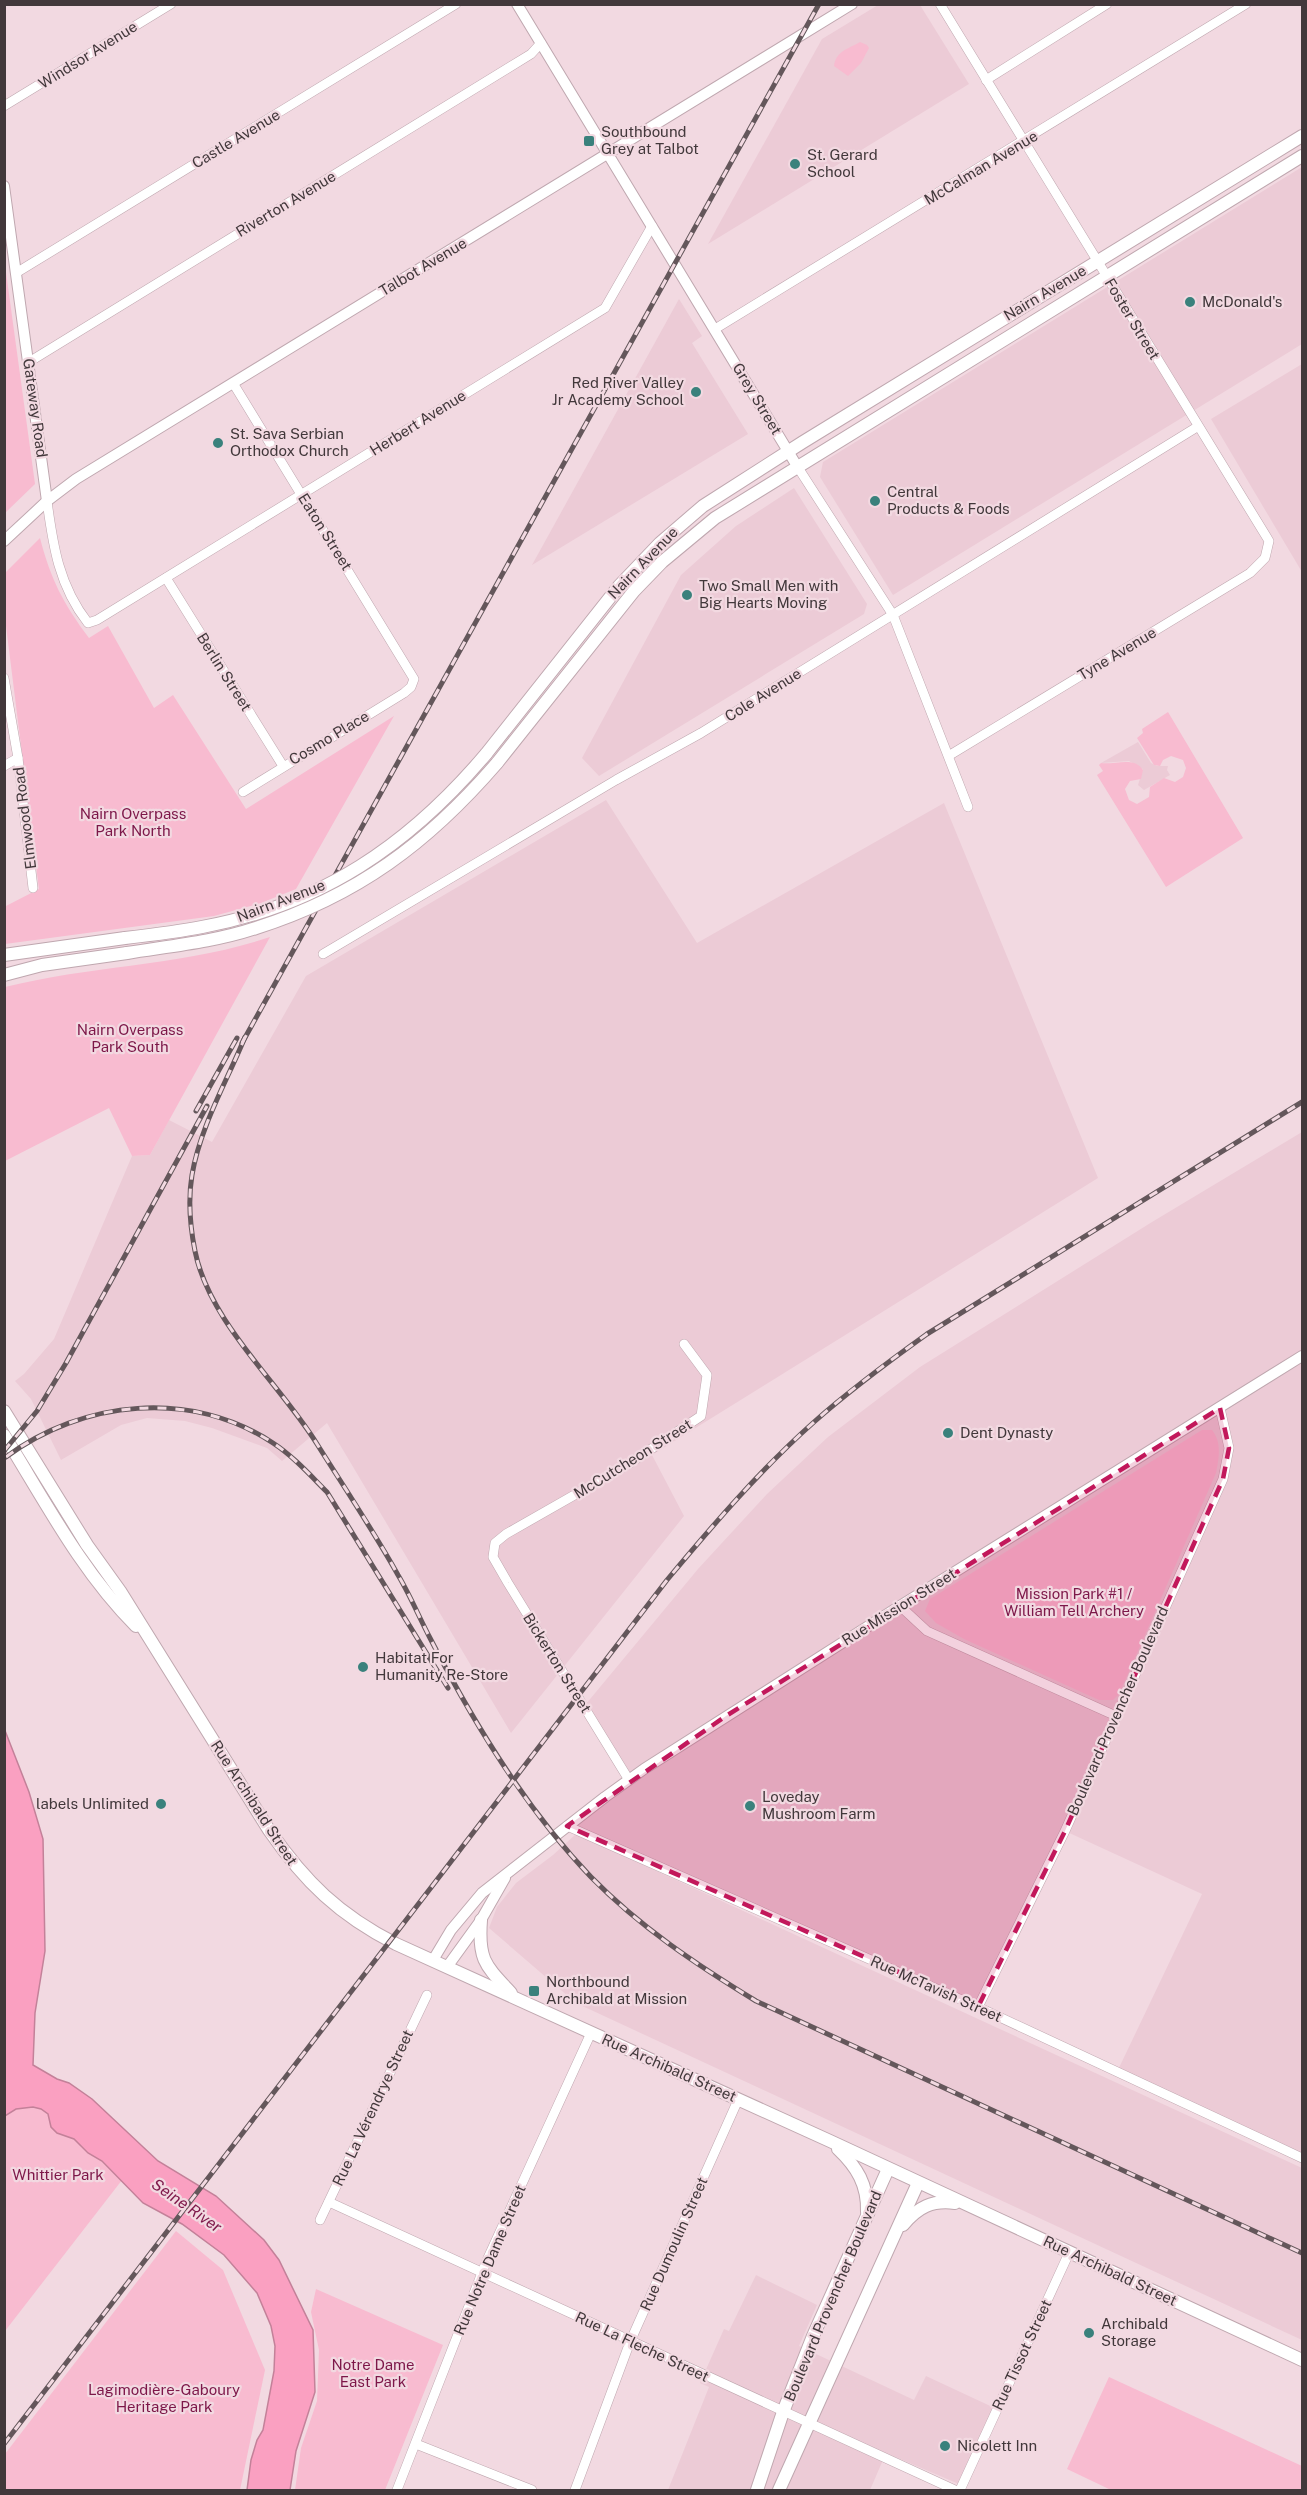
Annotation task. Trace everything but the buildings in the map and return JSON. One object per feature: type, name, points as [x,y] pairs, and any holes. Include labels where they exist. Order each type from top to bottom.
[{"type":"main road","name":"Nairn Avenue","points":[[4,955],[203,927],[250,915],[299,898],[328,884],[389,848],[454,792],[597,612],[649,554],[703,506],[987,328],[1302,136]]},
{"type":"main road","points":[[1265,178],[1271,154]]},
{"type":"main road","name":"Nairn Avenue","points":[[4,975],[42,965],[204,941],[255,928],[305,910],[335,896],[397,859],[464,801],[648,576],[715,518],[1302,156]]},
{"type":"main road","points":[[1189,205],[1197,220]]},
{"type":"main road","points":[[987,328],[994,345]]},
{"type":"main road","points":[[903,401],[910,377]]},
{"type":"main road","name":"Rue Archibald Street","points":[[4,1411],[87,1545],[120,1592],[291,1862],[314,1888],[342,1912],[376,1933],[447,1967],[830,2141],[1302,2360]]},
{"type":"main road","name":"Rue Archibald Street","points":[[6,1438],[71,1544],[109,1599],[150,1640]]},
{"type":"main road","points":[[481,1920],[480,1942],[485,1964],[516,1998]]},
{"type":"main road","points":[[830,2141],[849,2159],[860,2175],[867,2196],[867,2216]]},
{"type":"main road","name":"Boulevard Provencher Boulevard","points":[[757,2490],[783,2412],[813,2336],[888,2169]]},
{"type":"main road","name":"Boulevard Provencher Boulevard","points":[[779,2490],[918,2183]]},
{"type":"main road","points":[[896,2232],[915,2212],[931,2203],[943,2201],[969,2205]]},
{"type":"street","name":"Windsor Avenue","points":[[4,106],[171,4]]},
{"type":"street","name":"Castle Avenue","points":[[16,273],[456,4]]},
{"type":"street","name":"Grey Street","points":[[517,4],[797,466],[893,615],[950,755],[968,807]]},
{"type":"street","name":"Talbot Avenue","points":[[4,541],[47,501],[75,479],[852,4]]},
{"type":"street","name":"Foster Street","points":[[940,4],[1197,427],[1269,541]]},
{"type":"street","points":[[986,80],[1107,4]]},
{"type":"street","name":"McCalman Avenue","points":[[715,329],[1246,4]]},
{"type":"street","name":"Riverton Avenue","points":[[29,362],[531,54],[541,43]]},
{"type":"street","name":"Gateway Road","points":[[4,186],[58,570],[67,591],[88,623]]},
{"type":"street","name":"Herbert Avenue","points":[[88,623],[97,620],[166,578],[605,308],[652,226]]},
{"type":"street","name":"Eaton Street","points":[[233,383],[412,673],[413,682]]},
{"type":"street","name":"Cole Avenue","points":[[323,954],[616,780],[701,733],[1197,427]]},
{"type":"street","name":"Tyne Avenue","points":[[950,755],[1250,573],[1265,558],[1269,541]]},
{"type":"street","name":"Berlin Street","points":[[166,578],[283,766]]},
{"type":"street","name":"Elmwood Road","points":[[4,678],[18,758],[33,888]]},
{"type":"street","name":"Cosmo Place","points":[[243,792],[404,693],[413,682]]},
{"type":"street","points":[[4,766],[18,758]]},
{"type":"street","name":"McCutcheon Street","points":[[495,1543],[506,1534],[627,1465],[701,1416],[707,1375],[684,1344]]},
{"type":"street","name":"Rue Mission Street","points":[[433,1960],[439,1946],[482,1893],[629,1780],[900,1606],[1302,1356]]},
{"type":"street","name":"Boulevard Provencher Boulevard","points":[[978,2007],[1065,1831],[1223,1479],[1229,1448],[1220,1408]]},
{"type":"street","name":"Bickerton Street","points":[[495,1543],[493,1557],[503,1575],[629,1780]]},
{"type":"street","points":[[900,1606],[927,1631],[1116,1716]]},
{"type":"street","name":"Rue McTavish Street","points":[[567,1826],[978,2007],[1302,2158]]},
{"type":"street","name":"Rue Mission Street","points":[[447,1967],[481,1920],[507,1875]]},
{"type":"street","name":"Rue La Vérendrye Street","points":[[320,2220],[428,1995]]},
{"type":"street","name":"Rue Notre Dame Street","points":[[398,2490],[482,2273],[591,2033]]},
{"type":"street","name":"Rue Dumoulin Street","points":[[575,2490],[630,2342],[738,2100]]},
{"type":"street","name":"Rue La Fleche Street","points":[[329,2202],[955,2490]]},
{"type":"street","name":"Rue Tissot Street","points":[[960,2490],[1070,2253]]},
{"type":"street","points":[[416,2444],[532,2490]]},
{"type":"highlighted area","points":[[1220,1408],[1229,1448],[1223,1479],[1065,1831],[978,2007],[567,1826],[726,1716]]},
{"type":"shaded area","name":"St. Gerard School","points":[[878,5],[920,5],[969,84],[708,244],[822,39]]},
{"type":"shaded area","points":[[1302,167],[1302,344],[893,595],[820,477],[823,462]]},
{"type":"shaded area","points":[[679,299],[702,336],[692,343],[748,434],[532,565]]},
{"type":"shaded area","points":[[1302,364],[1302,572],[1211,419]]},
{"type":"shaded area","points":[[794,488],[867,604],[864,614],[599,776],[582,758],[681,575],[736,526]]},
{"type":"shaded area","points":[[1138,742],[1151,763],[1157,766],[1168,766],[1167,770],[1170,775],[1144,790],[1138,785],[1143,769],[1129,761],[1101,763]]},
{"type":"shaded area","points":[[606,800],[697,943],[944,803],[1098,1178],[652,1455],[684,1516],[511,1733],[327,1423],[282,1461],[267,1448],[212,1428],[185,1421],[147,1418],[121,1425],[61,1460],[31,1399],[15,1381],[24,1374],[54,1339],[132,1156],[150,1155],[169,1120],[212,1142],[306,976]]},
{"type":"shaded area","points":[[1302,1132],[1302,2158],[1117,2072],[1202,1894],[1065,1831],[978,2007],[567,1826],[631,1781],[586,1704],[698,1569],[767,1494],[828,1437],[920,1367],[1152,1222]]},
{"type":"shaded area","points":[[576,1834],[1302,2168],[1302,2340],[576,2003],[489,1928],[497,1907],[516,1883]]},
{"type":"shaded area","points":[[756,2275],[817,2305],[799,2346],[914,2400],[926,2376],[1001,2411],[966,2487],[886,2453],[870,2490],[668,2490],[709,2387],[700,2383],[724,2329],[729,2331]]},
{"type":"green space","points":[[860,42],[869,48],[861,63],[848,76],[834,66],[835,61],[843,51]]},
{"type":"green space","points":[[5,265],[35,484],[4,513]]},
{"type":"green space","name":"Nairn Overpass Park North","points":[[40,538],[59,591],[89,638],[108,626],[154,708],[173,695],[246,809],[394,716],[296,889],[261,903],[214,916],[5,944],[4,907],[39,889],[5,618],[4,574]]},
{"type":"green space","points":[[1168,712],[1243,838],[1166,887],[1097,775],[1103,771],[1099,765],[1101,763],[1135,763],[1143,770],[1141,779],[1130,781],[1125,789],[1129,800],[1137,804],[1149,797],[1150,787],[1164,778],[1175,782],[1183,777],[1186,768],[1183,760],[1171,756],[1163,760],[1160,766],[1154,765],[1137,738],[1143,733],[1142,729]]},
{"type":"green space","name":"Nairn Overpass Park South","points":[[270,937],[150,1155],[132,1156],[109,1108],[5,1161],[5,987],[71,974],[205,954]]},
{"type":"green space","name":"Mission Park #1 / William Tell Archery","points":[[1202,1430],[1212,1430],[1217,1440],[1219,1456],[1216,1473],[1119,1694],[1113,1700],[1099,1700],[964,1639],[936,1623],[925,1611],[930,1599]]},
{"type":"green space","name":"Whittier Park","points":[[19,2086],[129,2171],[5,2331],[5,2103]]},
{"type":"green space","name":"Lagimodière-Gaboury Heritage Park","points":[[176,2231],[223,2270],[265,2370],[240,2490],[5,2490],[5,2454]]},
{"type":"green space","name":"Notre Dame East Park","points":[[316,2289],[443,2345],[385,2490],[295,2490],[301,2448],[317,2401],[319,2350],[311,2312]]},
{"type":"green space","points":[[1109,2377],[1302,2466],[1302,2490],[1111,2490],[1067,2469]]},
{"type":"water","name":"Seine River","points":[[4,1728],[29,1792],[43,1839],[45,1951],[35,2013],[33,2065],[69,2083],[92,2099],[158,2161],[216,2196],[264,2240],[279,2260],[313,2330],[315,2392],[296,2451],[290,2490],[247,2490],[251,2460],[257,2440],[263,2430],[274,2371],[275,2346],[271,2326],[257,2293],[224,2255],[182,2224],[143,2203],[102,2161],[88,2153],[74,2139],[57,2133],[51,2127],[48,2114],[41,2109],[33,2107],[16,2109],[5,2116]]},
{"type":"railway","points":[[242,1043],[819,4]]},
{"type":"railway","points":[[245,1037],[201,1139],[192,1175],[191,1222],[195,1251],[203,1277],[230,1327],[302,1421],[369,1525],[482,1732],[522,1793],[567,1850],[591,1877],[649,1929],[756,2001],[1302,2253]]},
{"type":"railway","points":[[196,1111],[237,1038]]},
{"type":"railway","points":[[4,2444],[667,1580],[719,1518],[756,1479],[794,1440],[828,1410],[869,1376],[927,1334],[1302,1102]]},
{"type":"railway","points":[[4,1451],[37,1411],[66,1363],[207,1106]]},
{"type":"railway","points":[[6,1457],[36,1438],[69,1423],[103,1413],[138,1408],[173,1409],[208,1414],[241,1426],[280,1448],[327,1492],[448,1688]]},
{"type":"place","name":"Southbound Grey at Talbot","points":[[589,141]]},
{"type":"place","name":"St. Gerard School","points":[[795,164]]},
{"type":"place","name":"McDonald's","points":[[1190,302]]},
{"type":"place","name":"Red River Valley Jr Academy School","points":[[696,392]]},
{"type":"place","name":"St. Sava Serbian Orthodox Church","points":[[218,443]]},
{"type":"place","name":"Central Products & Foods","points":[[875,501]]},
{"type":"place","name":"Two Small Men with Big Hearts Moving","points":[[687,595]]},
{"type":"place","name":"Dent Dynasty","points":[[948,1433]]},
{"type":"place","name":"Habitat For Humanity Re-Store","points":[[363,1667]]},
{"type":"place","name":"labels Unlimited","points":[[161,1804]]},
{"type":"place","name":"Loveday Mushroom Farm","points":[[750,1806]]},
{"type":"place","name":"Northbound Archibald at Mission","points":[[534,1991]]},
{"type":"place","name":"Archibald Storage","points":[[1089,2333]]},
{"type":"place","name":"Nicolett Inn","points":[[945,2446]]}]
